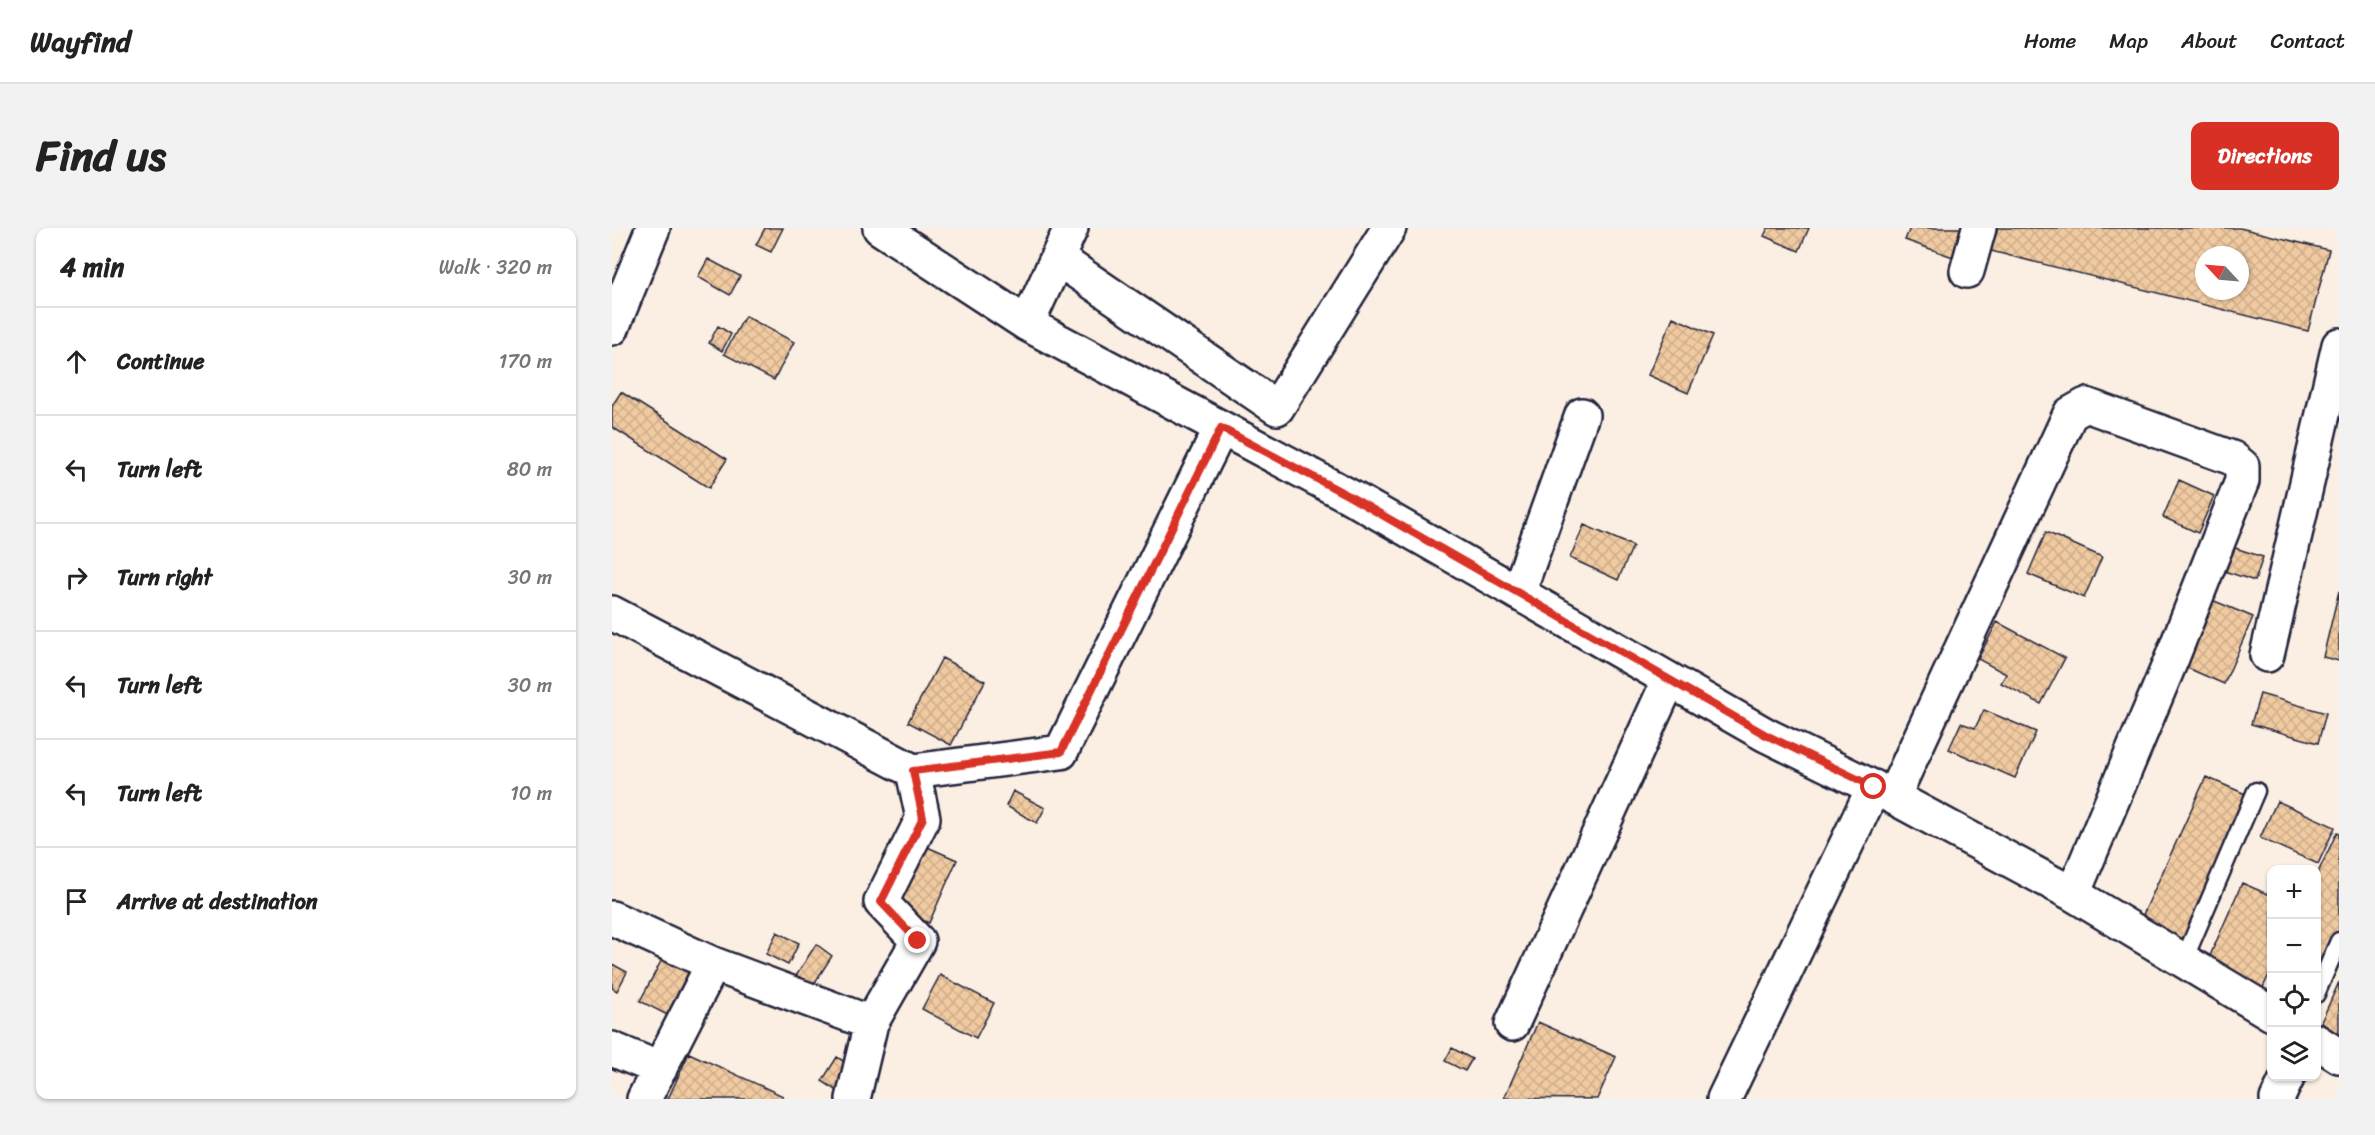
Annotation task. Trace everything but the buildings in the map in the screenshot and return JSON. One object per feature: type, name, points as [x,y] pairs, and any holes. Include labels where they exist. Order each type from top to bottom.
[{"type":"street","points":[[612,328],[653,228]]},
{"type":"street","points":[[880,228],[1027,324],[1349,496],[1766,735],[1883,792],[2073,894],[2267,1012]]},
{"type":"street","points":[[1027,324],[1071,228]]},
{"type":"street","points":[[1057,258],[1277,408],[1389,228]]},
{"type":"street","points":[[1966,271],[1979,228]]},
{"type":"street","points":[[2267,655],[2339,345]]},
{"type":"street","points":[[1724,1099],[1883,792],[2070,414],[2086,405],[2232,458],[2242,466],[2242,482],[2172,658],[2073,894]]},
{"type":"street","points":[[1518,593],[1582,415]]},
{"type":"street","points":[[612,613],[913,771],[1061,752],[1221,428]]},
{"type":"street","points":[[1512,1024],[1669,680]]},
{"type":"street","points":[[853,1099],[871,1023],[918,941],[881,902],[923,818],[913,771]]},
{"type":"street","points":[[612,918],[713,964],[871,1023]]},
{"type":"street","points":[[644,1099],[713,964]]},
{"type":"street","points":[[2321,1044],[2339,1056]]},
{"type":"street","points":[[612,1049],[660,1069]]},
{"type":"street","points":[[2277,1099],[2286,1081]]},
{"type":"lane","points":[[2183,962],[2256,791]]},
{"type":"lane","points":[[2321,982],[2339,941]]},
{"type":"route","points":[[918,941],[881,902],[923,818],[913,771],[1061,752],[1221,428],[1349,496],[1766,735],[1874,787]]}]
